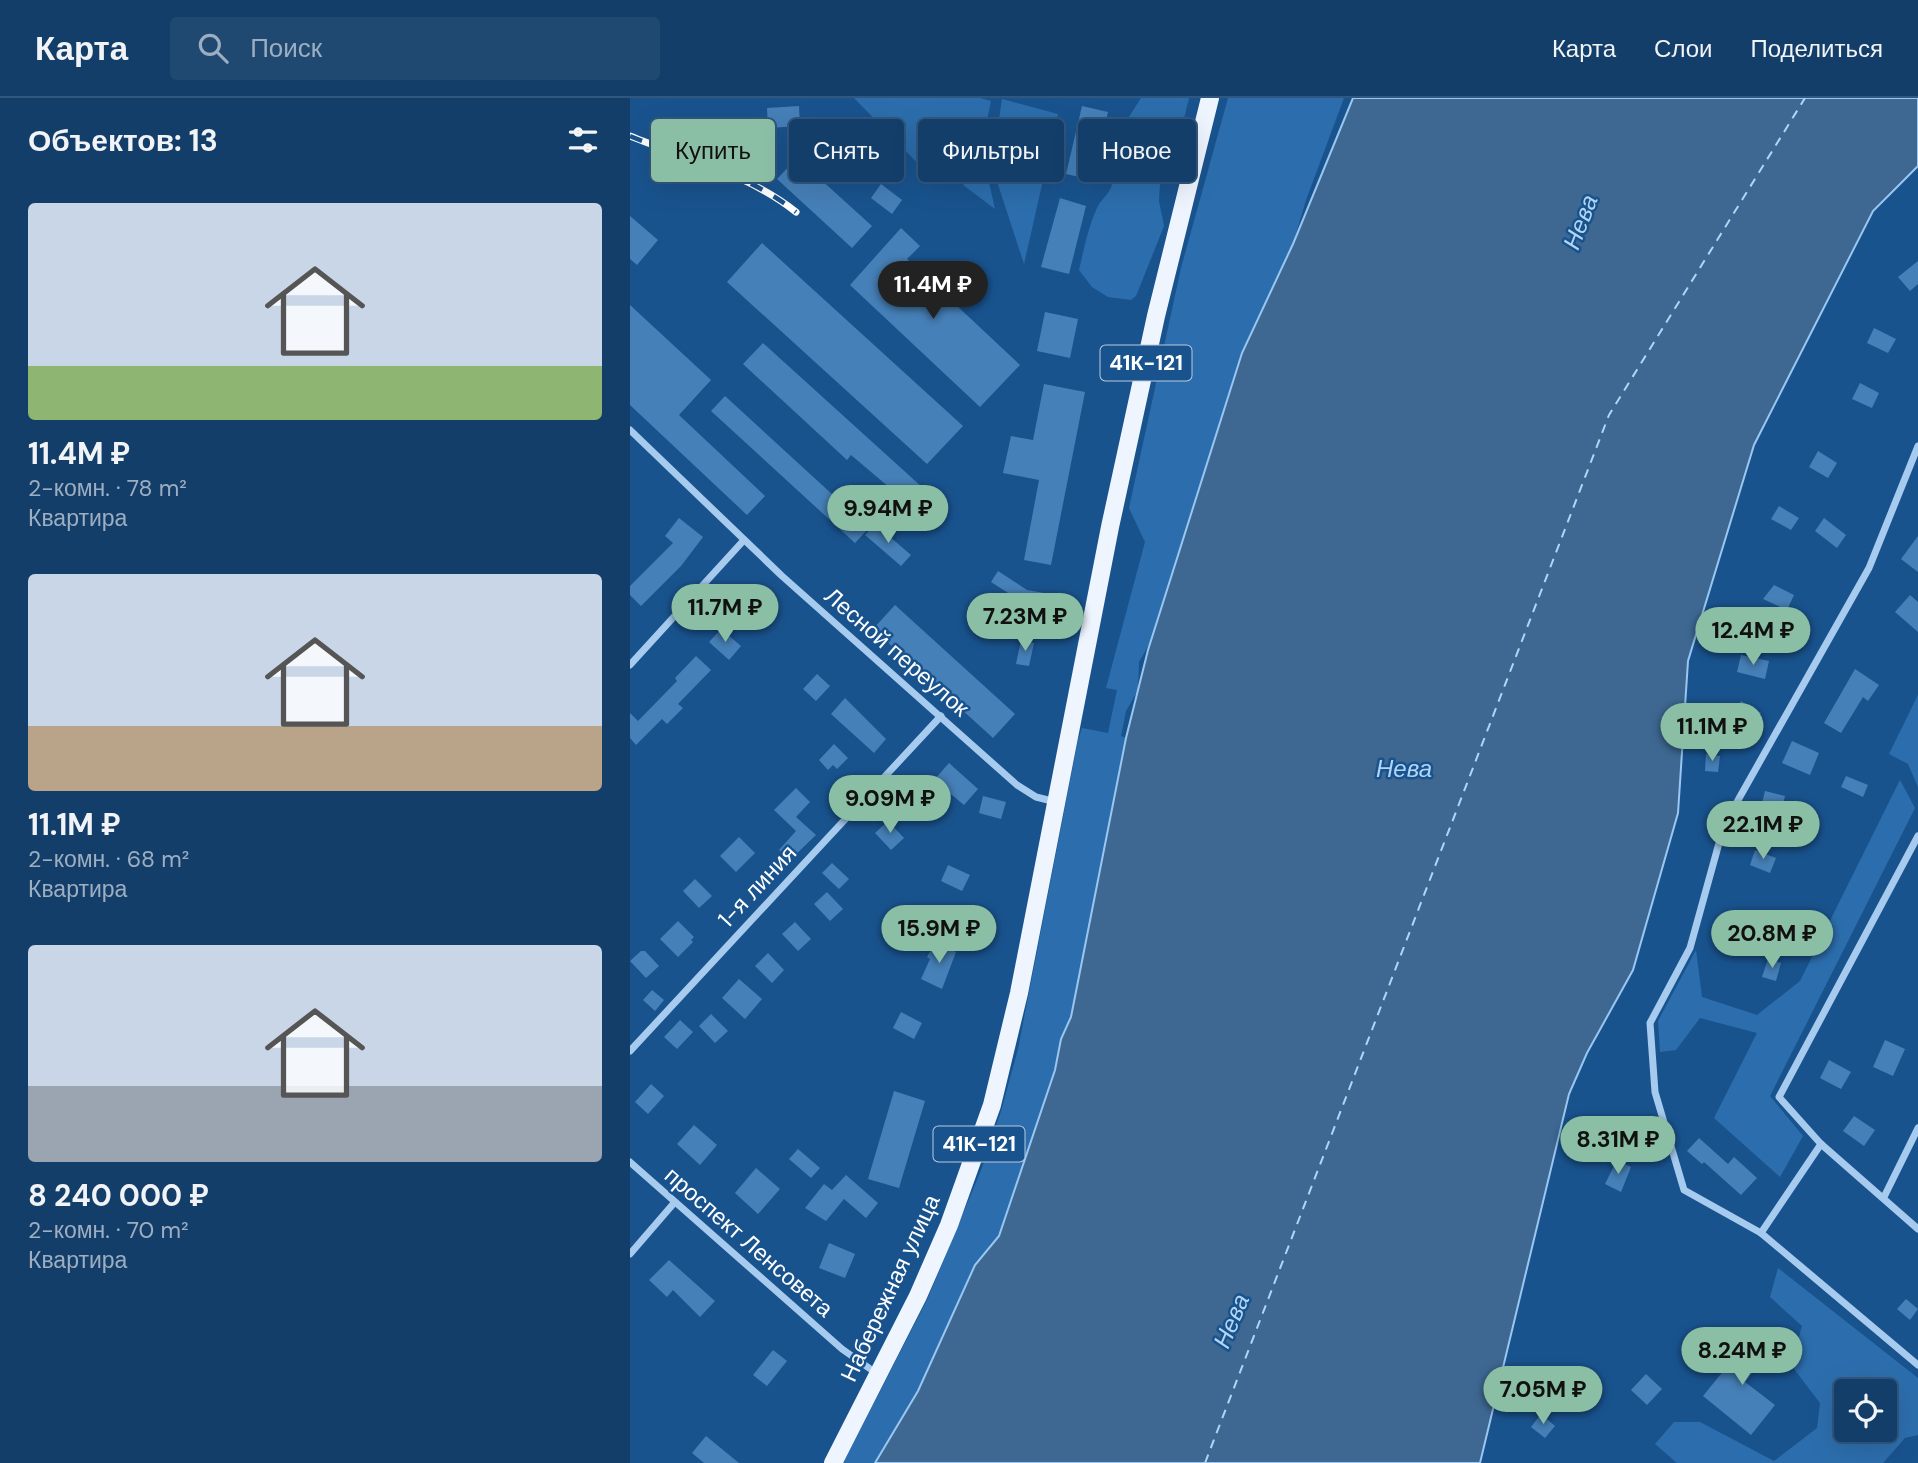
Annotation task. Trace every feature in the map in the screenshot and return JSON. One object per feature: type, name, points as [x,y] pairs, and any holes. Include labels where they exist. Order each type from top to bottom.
[{"type":"main road","name":"41К-121","points":[[1057,802],[1156,316],[1210,98]]},
{"type":"main road","name":"Набережная улица","points":[[833,1463],[918,1296],[949,1225],[992,1105],[1019,993],[1057,802]]},
{"type":"street","name":"Лесной переулок","points":[[630,430],[744,540],[1017,785],[1036,797],[1057,802]]},
{"type":"street","points":[[1918,446],[1869,568],[1724,825],[1690,948],[1650,1023],[1655,1092],[1684,1190],[1761,1233],[1918,1365]]},
{"type":"street","points":[[630,665],[744,540]]},
{"type":"street","name":"1-я линия","points":[[630,1051],[941,716]]},
{"type":"street","points":[[1918,836],[1779,1097],[1821,1144],[1884,1196],[1918,1229]]},
{"type":"street","points":[[1884,1196],[1918,1128]]},
{"type":"street","points":[[1761,1233],[1821,1144]]},
{"type":"street","name":"проспект Ленсовета","points":[[630,1162],[842,1349],[878,1374]]},
{"type":"street","points":[[630,1254],[674,1203]]},
{"type":"shaded area","points":[[854,98],[980,98],[991,101],[987,119],[918,119],[918,164],[904,149],[904,119],[875,119]]},
{"type":"shaded area","points":[[1141,98],[1189,98],[1184,119],[1128,119]]},
{"type":"shaded area","points":[[1228,98],[1344,98],[1306,200],[1293,244],[1242,353],[1150,643],[1139,662],[1138,690],[1126,711],[1121,736],[1126,738],[1071,1017],[1061,1039],[1055,1070],[999,1236],[975,1265],[918,1391],[875,1463],[843,1463],[927,1300],[982,1168],[1018,1049],[1078,740],[1082,728],[1108,733],[1117,690],[1106,688],[1145,542],[1129,508],[1181,268]]},
{"type":"shaded area","points":[[1002,99],[1058,114],[1057,119],[999,119]]},
{"type":"shaded area","points":[[967,182],[989,182],[995,209],[963,185]]},
{"type":"shaded area","points":[[997,182],[1043,182],[1024,264]]},
{"type":"shaded area","points":[[1110,182],[1160,182],[1159,201],[1164,226],[1136,296],[1131,300],[1108,297],[1092,287],[1079,270],[1094,216],[1112,185]]},
{"type":"shaded area","points":[[1918,695],[1918,787],[1908,764],[1889,754]]},
{"type":"shaded area","points":[[1900,780],[1915,808],[1770,1096],[1803,1136],[1780,1177],[1714,1118],[1757,1033],[1700,1018],[1676,1050],[1660,1052],[1658,1021],[1696,950],[1702,997],[1757,1015],[1800,981]]},
{"type":"shaded area","points":[[1778,1268],[1918,1378],[1918,1435],[1905,1438],[1883,1463],[1677,1463],[1655,1444],[1674,1422],[1700,1422],[1774,1461],[1817,1428],[1820,1403],[1791,1365],[1802,1326],[1770,1297]]},
{"type":"water","name":"Нева","points":[[1353,98],[1918,98],[1918,166],[1873,211],[1754,445],[1688,661],[1678,813],[1633,970],[1587,1053],[1569,1094],[1480,1463],[875,1463],[918,1391],[975,1265],[999,1236],[1055,1070],[1061,1039],[1071,1017],[1126,738],[1148,650],[1242,353],[1293,244]]},
{"type":"building","points":[[799,106],[800,119],[789,119],[789,127],[775,128],[775,119],[768,119],[767,108]]},
{"type":"building","points":[[1082,106],[1108,112],[1106,119],[1079,119]]},
{"type":"building","points":[[1078,123],[1078,177],[1066,174]]},
{"type":"building","points":[[789,166],[789,182],[823,182],[872,226],[852,248],[777,179]]},
{"type":"building","points":[[881,184],[902,200],[892,214],[871,198]]},
{"type":"building","points":[[1060,198],[1086,206],[1069,274],[1041,267]]},
{"type":"building","points":[[630,216],[658,240],[637,265],[630,259]]},
{"type":"building","points":[[901,228],[920,246],[907,259],[1020,365],[980,407],[850,285]]},
{"type":"building","points":[[762,243],[963,426],[927,464],[727,282]]},
{"type":"building","points":[[1918,261],[1918,284],[1910,291],[1898,277]]},
{"type":"building","points":[[630,305],[711,380],[679,415],[765,496],[747,515],[630,405]]},
{"type":"building","points":[[1045,312],[1078,319],[1070,358],[1037,351]]},
{"type":"building","points":[[1874,328],[1896,339],[1888,353],[1867,343]]},
{"type":"building","points":[[763,343],[923,488],[909,504],[851,455],[847,460],[743,364]]},
{"type":"building","points":[[1860,383],[1879,393],[1872,408],[1852,399]]},
{"type":"building","points":[[1044,384],[1085,392],[1051,565],[1024,560],[1039,480],[1003,473],[1011,436],[1033,440]]},
{"type":"building","points":[[725,396],[869,528],[855,543],[711,411]]},
{"type":"building","points":[[1818,451],[1837,463],[1828,478],[1809,467]]},
{"type":"building","points":[[1779,506],[1799,518],[1791,530],[1771,519]]},
{"type":"building","points":[[679,518],[703,537],[681,566],[641,606],[630,595],[630,586],[673,543],[665,536]]},
{"type":"building","points":[[1824,518],[1846,535],[1837,548],[1815,531]]},
{"type":"building","points":[[875,524],[911,555],[901,566],[865,535]]},
{"type":"building","points":[[1918,536],[1918,572],[1901,559]]},
{"type":"building","points":[[998,571],[1027,590],[1044,593],[1038,623],[1024,620],[1027,605],[991,582]]},
{"type":"building","points":[[1774,585],[1794,595],[1787,610],[1763,599]]},
{"type":"building","points":[[752,587],[769,601],[749,623],[733,609]]},
{"type":"building","points":[[1910,595],[1918,602],[1918,632],[1895,612]]},
{"type":"building","points":[[895,605],[1015,714],[993,738],[873,629]]},
{"type":"building","points":[[721,629],[741,646],[729,660],[709,642]]},
{"type":"building","points":[[1021,640],[1034,643],[1029,666],[1016,664]]},
{"type":"building","points":[[1741,655],[1769,661],[1765,679],[1737,672]]},
{"type":"building","points":[[696,656],[711,670],[678,704],[683,708],[667,724],[662,719],[636,745],[630,738],[630,713],[638,721],[677,681],[675,678]]},
{"type":"building","points":[[1855,669],[1879,685],[1868,701],[1863,697],[1841,733],[1824,723]]},
{"type":"building","points":[[817,674],[830,686],[816,701],[803,689]]},
{"type":"building","points":[[845,698],[886,739],[874,753],[831,714]]},
{"type":"building","points":[[1741,701],[1761,713],[1748,736],[1728,725]]},
{"type":"building","points":[[1792,741],[1819,753],[1810,775],[1782,763]]},
{"type":"building","points":[[834,744],[848,758],[837,769],[833,765],[828,770],[819,760]]},
{"type":"building","points":[[1706,754],[1720,756],[1718,772],[1705,771]]},
{"type":"building","points":[[949,763],[978,789],[964,805],[934,780]]},
{"type":"building","points":[[1846,776],[1868,785],[1863,797],[1841,787]]},
{"type":"building","points":[[796,788],[810,802],[796,817],[816,835],[790,860],[779,850],[796,831],[774,810]]},
{"type":"building","points":[[1765,791],[1785,796],[1779,820],[1759,815]]},
{"type":"building","points":[[983,796],[1006,802],[1001,819],[979,813]]},
{"type":"building","points":[[888,821],[904,838],[891,850],[875,833]]},
{"type":"building","points":[[739,837],[755,853],[736,872],[720,856]]},
{"type":"building","points":[[1755,850],[1776,858],[1770,873],[1750,865]]},
{"type":"building","points":[[832,863],[849,879],[839,889],[822,873]]},
{"type":"building","points":[[948,865],[970,875],[962,891],[941,881]]},
{"type":"building","points":[[695,879],[712,896],[699,908],[683,891]]},
{"type":"building","points":[[827,892],[843,909],[830,921],[814,904]]},
{"type":"building","points":[[1731,919],[1752,925],[1748,939],[1727,933]]},
{"type":"building","points":[[678,921],[694,937],[691,940],[693,942],[678,957],[660,939]]},
{"type":"building","points":[[795,922],[811,939],[798,951],[782,934]]},
{"type":"building","points":[[935,942],[956,952],[942,989],[921,979],[930,959],[927,957]]},
{"type":"building","points":[[641,951],[645,951],[659,966],[646,978],[630,961]]},
{"type":"building","points":[[768,953],[784,970],[772,983],[755,966]]},
{"type":"building","points":[[1768,959],[1781,963],[1776,981],[1762,977]]},
{"type":"building","points":[[739,979],[762,999],[745,1019],[722,998]]},
{"type":"building","points":[[652,990],[664,1000],[655,1011],[643,1000]]},
{"type":"building","points":[[901,1012],[922,1023],[914,1039],[893,1028]]},
{"type":"building","points":[[711,1014],[728,1031],[715,1043],[699,1026]]},
{"type":"building","points":[[680,1020],[693,1032],[677,1049],[664,1037]]},
{"type":"building","points":[[1885,1040],[1905,1049],[1893,1076],[1873,1067]]},
{"type":"building","points":[[1829,1060],[1851,1072],[1841,1089],[1820,1078]]},
{"type":"building","points":[[651,1084],[664,1096],[648,1114],[635,1102]]},
{"type":"building","points":[[894,1091],[925,1101],[899,1188],[868,1179]]},
{"type":"building","points":[[1854,1116],[1875,1130],[1864,1146],[1843,1131]]},
{"type":"building","points":[[1638,1118],[1660,1131],[1664,1154],[1629,1136]]},
{"type":"building","points":[[694,1125],[717,1145],[700,1165],[677,1144]]},
{"type":"building","points":[[1699,1138],[1728,1164],[1734,1157],[1757,1178],[1741,1195],[1704,1162],[1702,1164],[1687,1151]]},
{"type":"building","points":[[798,1149],[820,1168],[811,1178],[789,1159]]},
{"type":"building","points":[[1617,1160],[1631,1167],[1621,1192],[1605,1184]]},
{"type":"building","points":[[756,1168],[780,1189],[758,1214],[735,1193]]},
{"type":"building","points":[[846,1175],[878,1203],[866,1218],[844,1199],[826,1221],[805,1208],[824,1184],[832,1190]]},
{"type":"building","points":[[829,1243],[855,1254],[845,1278],[819,1268]]},
{"type":"building","points":[[669,1260],[715,1301],[700,1317],[673,1290],[667,1297],[649,1280]]},
{"type":"building","points":[[1906,1299],[1918,1309],[1910,1320],[1897,1309]]},
{"type":"building","points":[[1755,1332],[1773,1347],[1745,1382],[1775,1405],[1751,1435],[1703,1396]]},
{"type":"building","points":[[773,1350],[787,1361],[767,1386],[753,1375]]},
{"type":"building","points":[[1646,1374],[1662,1389],[1647,1405],[1631,1390]]},
{"type":"building","points":[[1541,1414],[1555,1426],[1545,1438],[1531,1427]]},
{"type":"building","points":[[706,1436],[739,1463],[704,1463],[692,1453]]},
{"type":"ferry route","points":[[1205,1463],[1609,415],[1805,98]]},
{"type":"railway","points":[[630,136],[737,177],[777,198],[796,212]]}]
